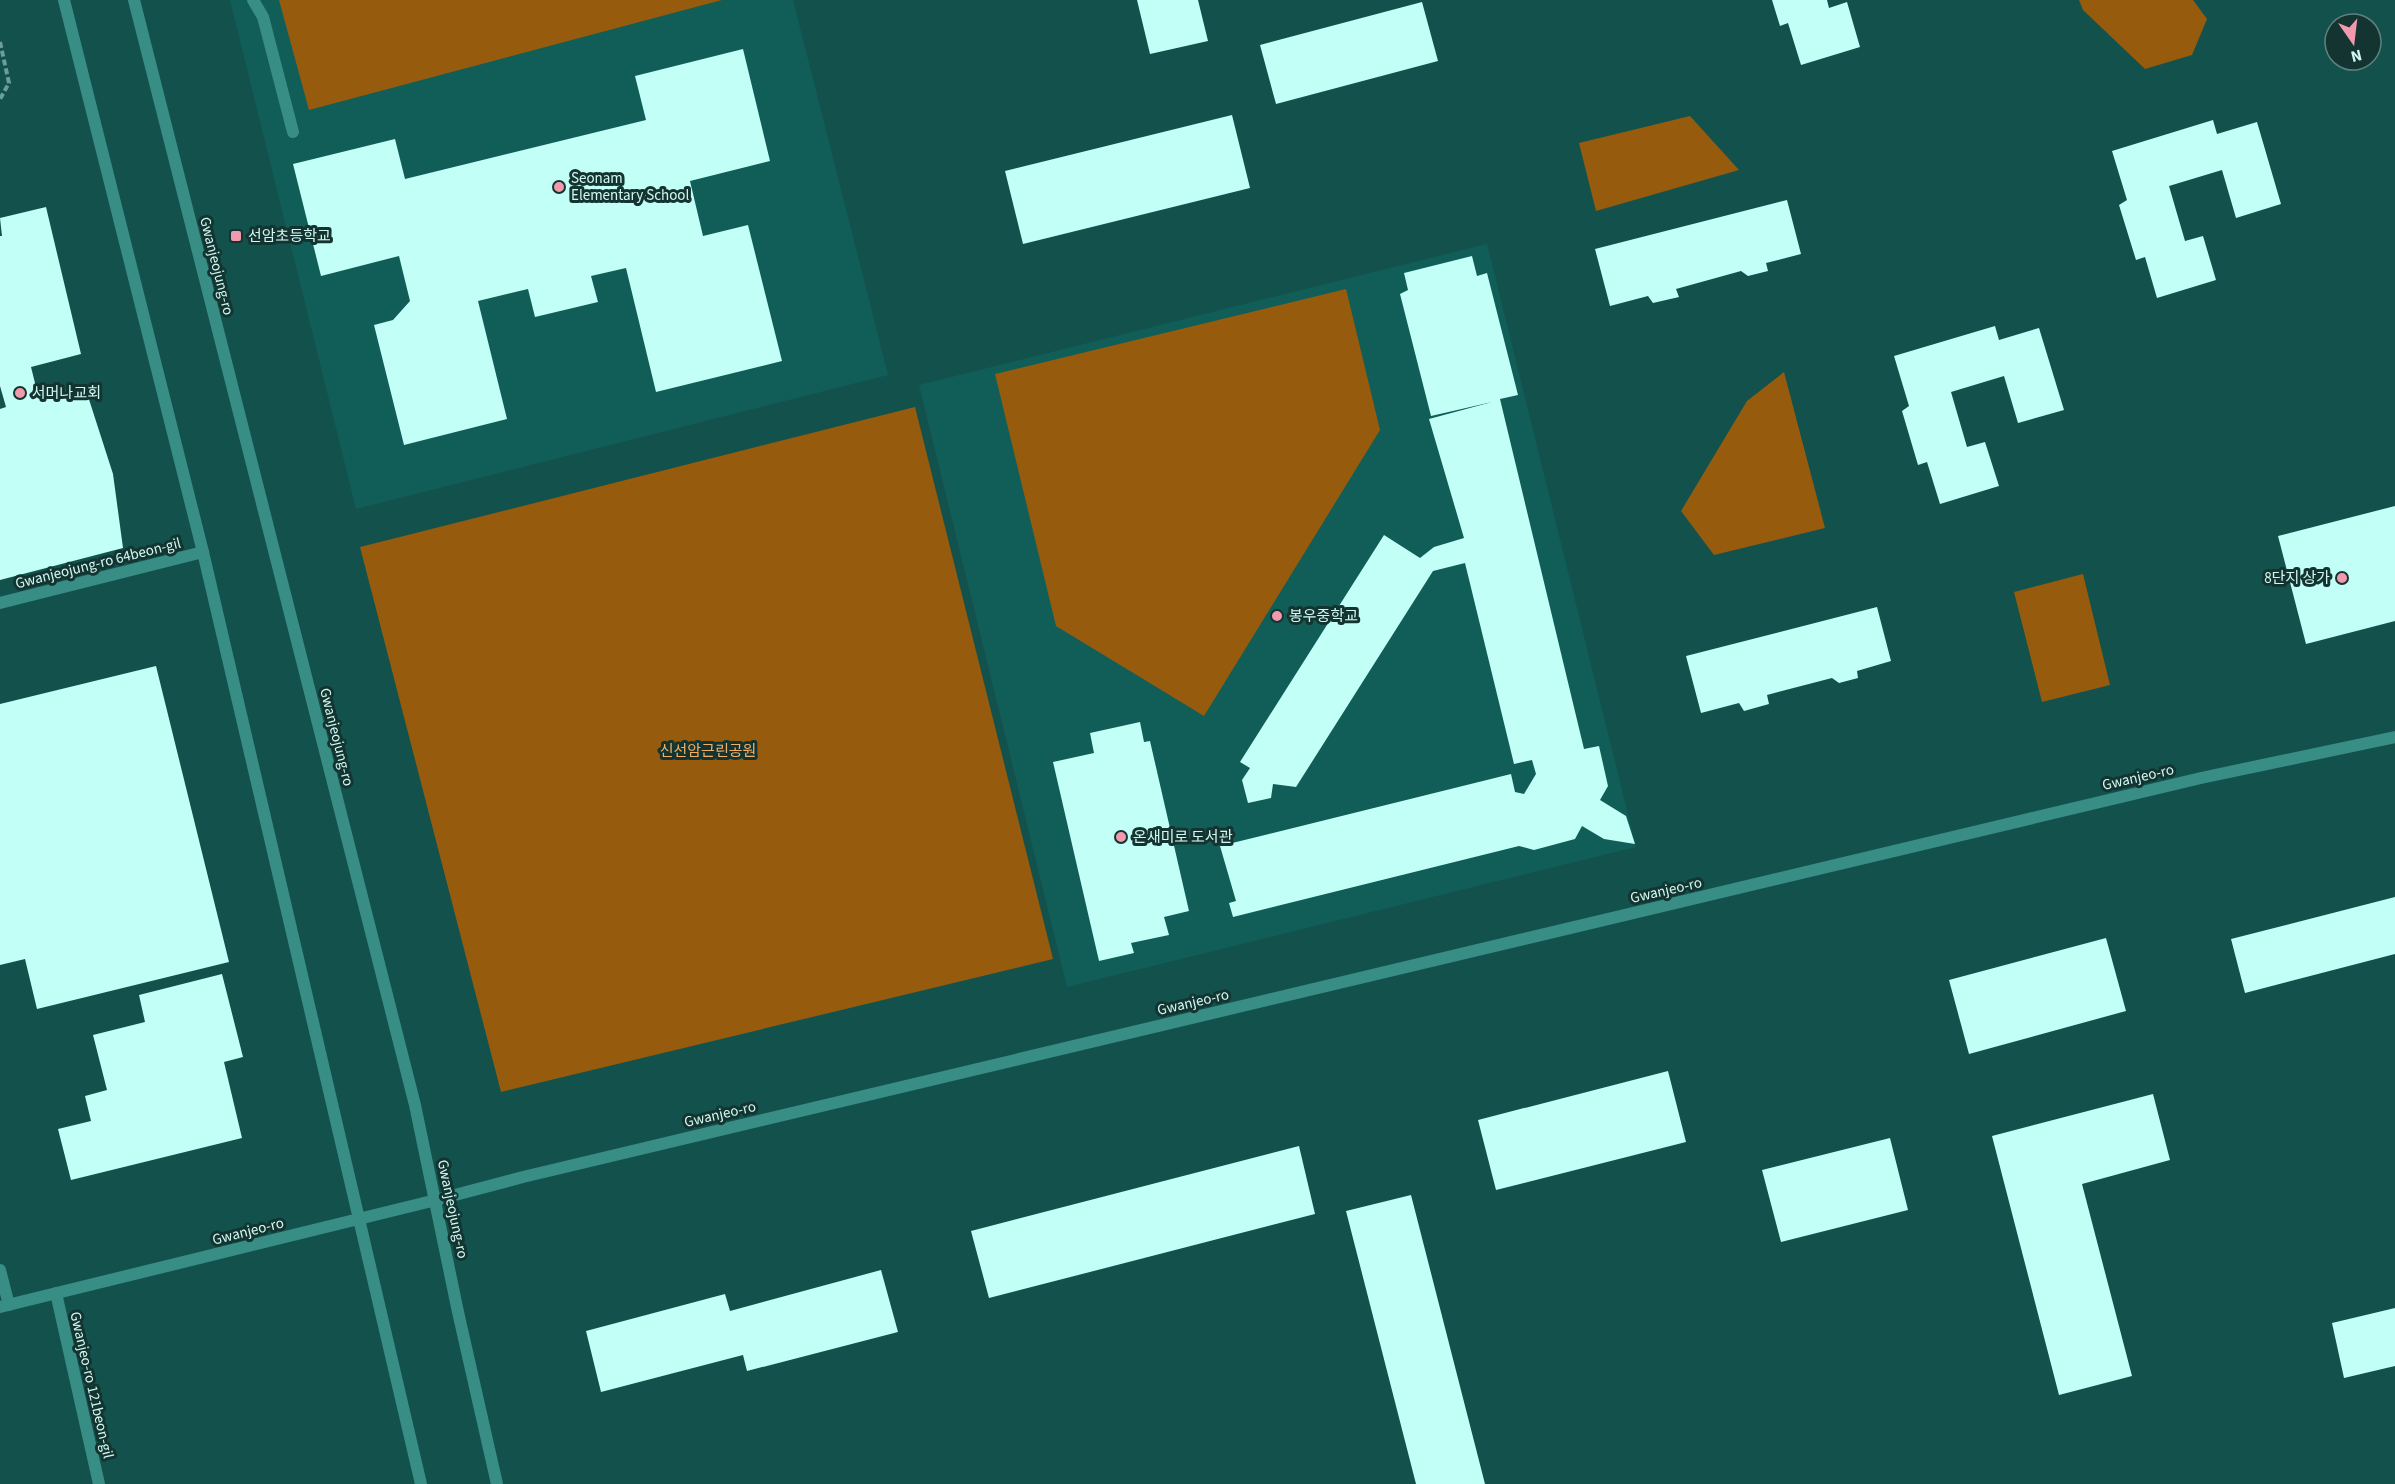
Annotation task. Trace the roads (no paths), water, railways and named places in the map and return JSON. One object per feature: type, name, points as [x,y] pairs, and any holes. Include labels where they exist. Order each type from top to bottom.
[{"type":"street","points":[[64,0],[202,552],[421,1484]]},
{"type":"street","points":[[252,0],[263,17],[293,132]]},
{"type":"street","name":"Gwanjeojung-ro","points":[[138,1],[415,1105],[497,1484]]},
{"type":"street","name":"Gwanjeojung-ro 64beon-gil","points":[[0,603],[202,552]]},
{"type":"street","name":"Gwanjeo-ro","points":[[4,1306],[534,1174],[2201,778],[2395,738]]},
{"type":"street","points":[[0,1270],[4,1306]]},
{"type":"street","name":"Gwanjeo-ro 121beon-gil","points":[[56,1293],[99,1484]]},
{"type":"place","name":"Seonam Elementary School","points":[[559,187]]},
{"type":"place","name":"선암초등학교","points":[[236,236]]},
{"type":"place","name":"서머나교회","points":[[20,393]]},
{"type":"place","name":"8단지 상가","points":[[2342,578]]},
{"type":"place","name":"봉우중학교","points":[[1277,616]]},
{"type":"place","name":"온새미로 도서관","points":[[1121,837]]},
{"type":"park label","name":"신선암근린공원","points":[[708,751]]}]
